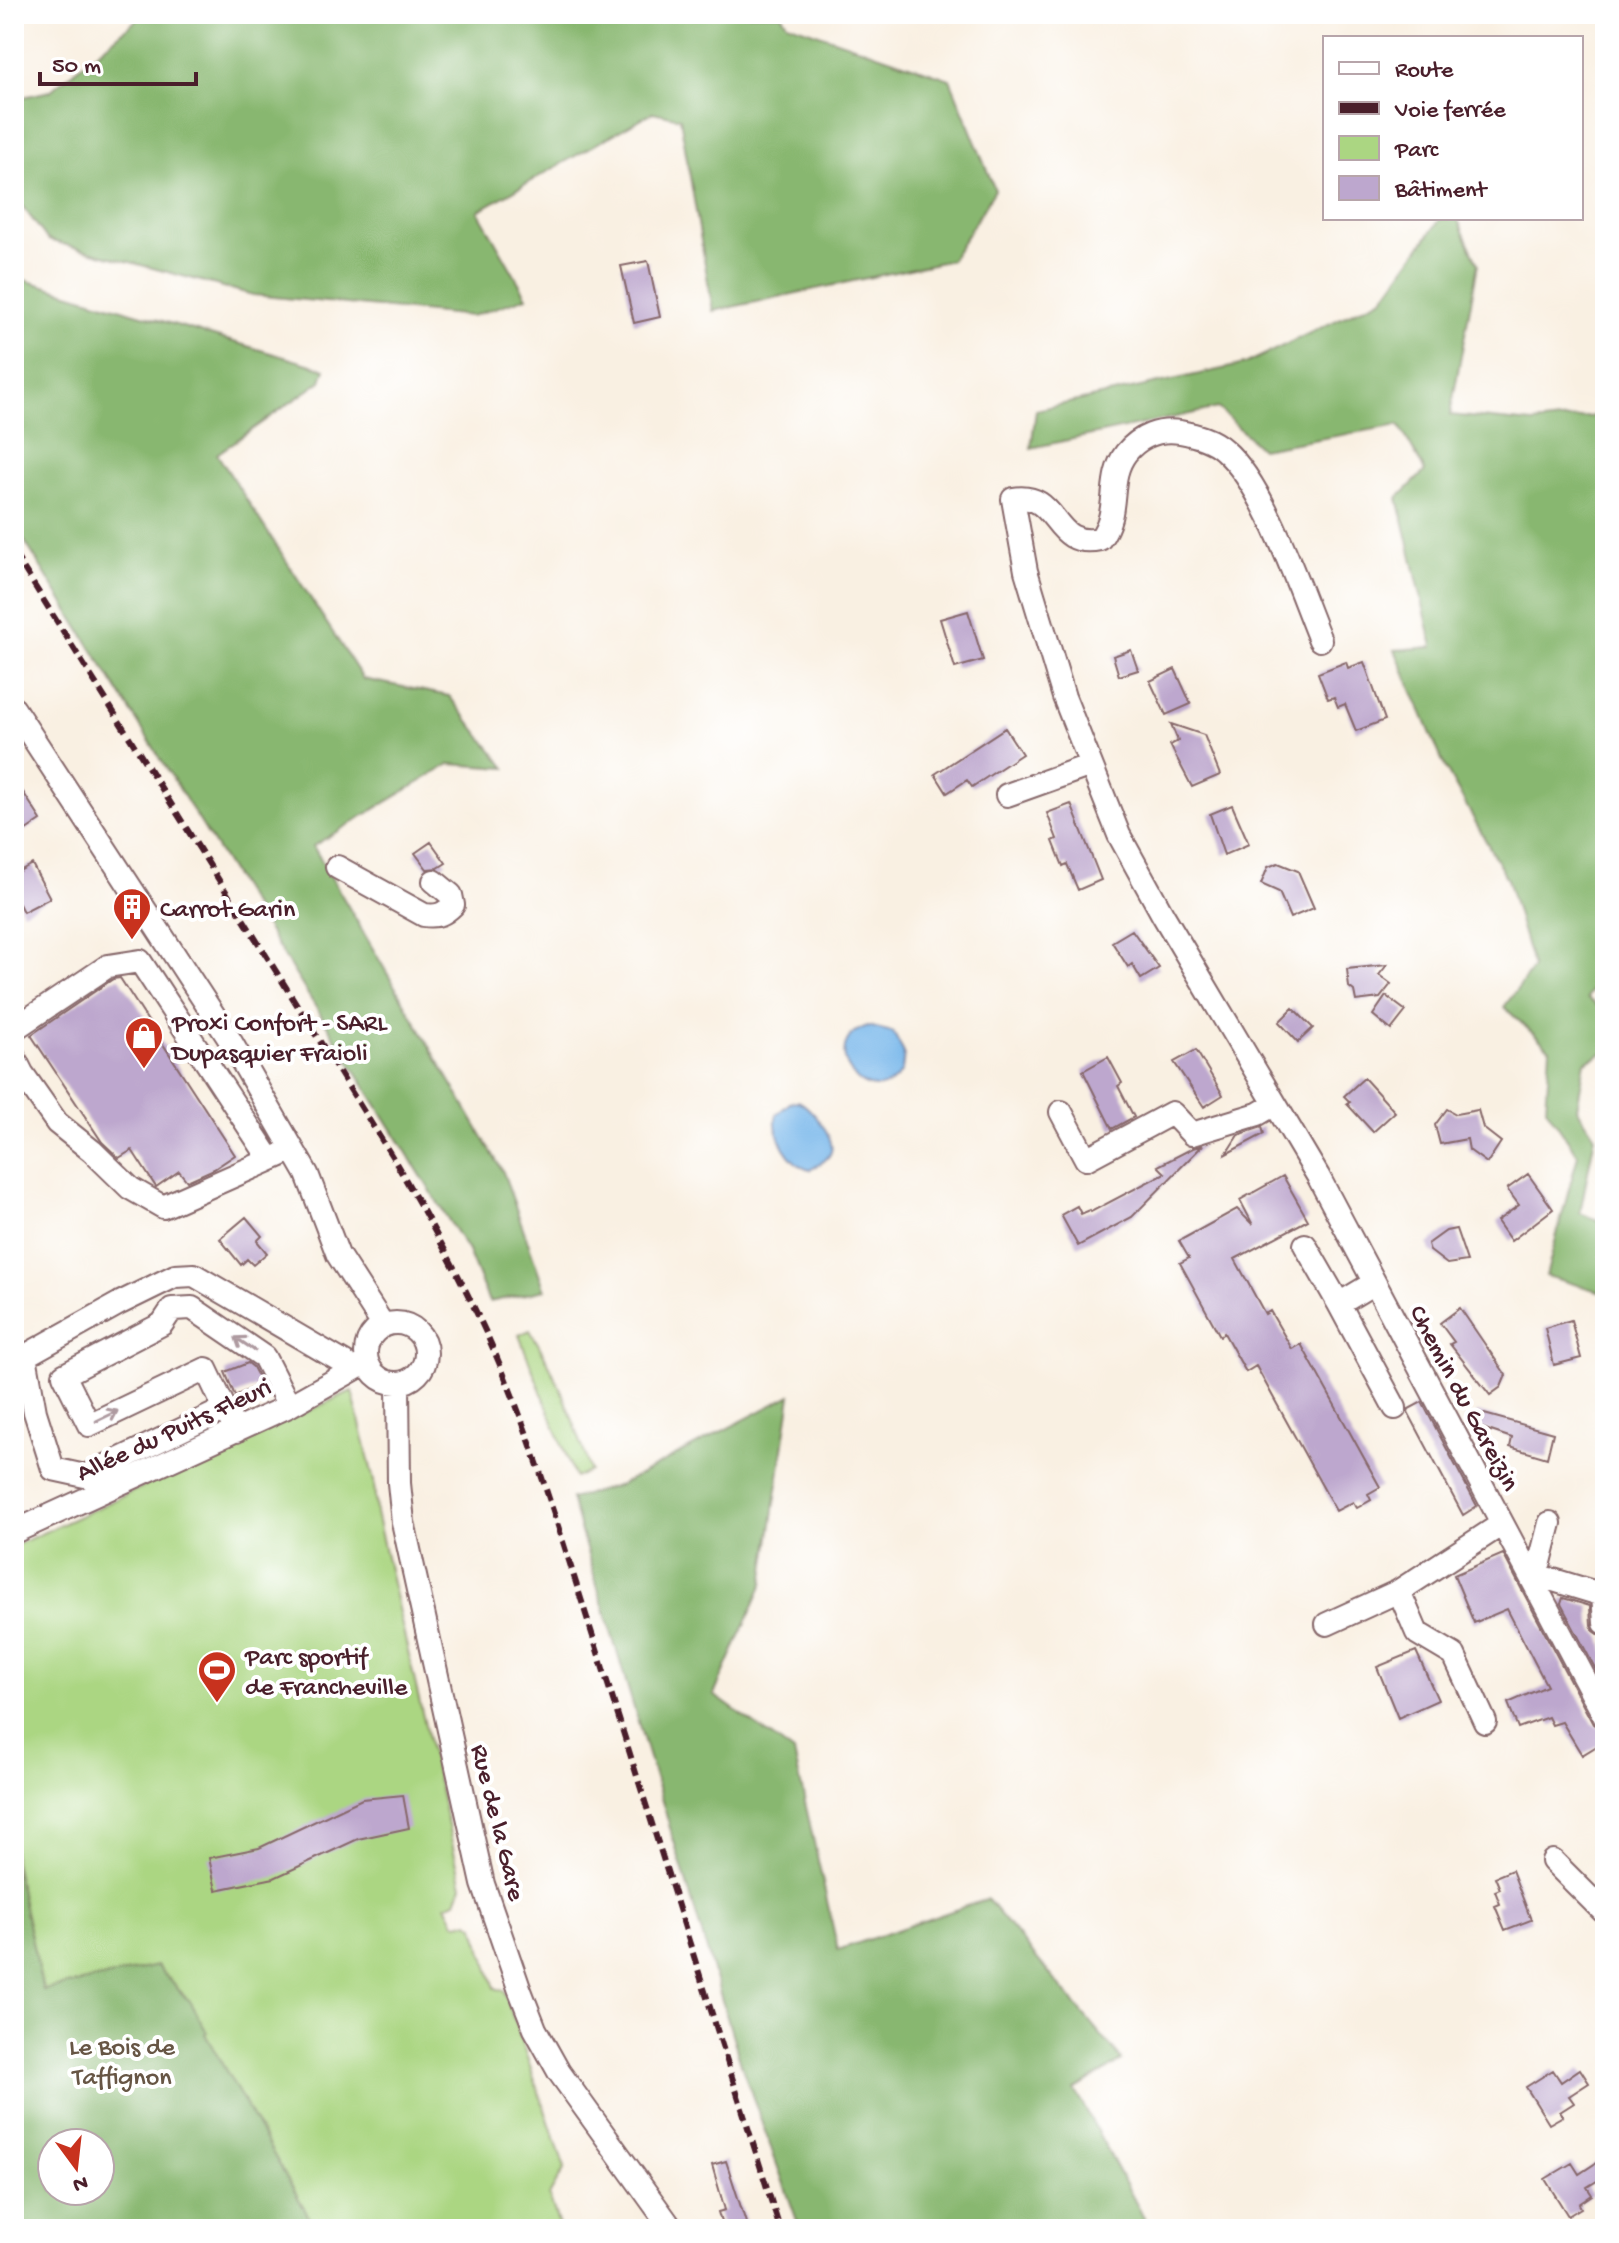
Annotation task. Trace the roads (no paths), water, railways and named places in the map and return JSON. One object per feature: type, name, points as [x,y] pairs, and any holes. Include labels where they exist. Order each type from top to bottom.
[{"type":"street","name":"Chemin du Gareizin","points":[[1320,640],[1249,479],[1224,450],[1199,435],[1170,430],[1151,433],[1127,453],[1116,474],[1110,526],[1100,539],[1083,543],[1071,536],[1039,501],[1025,497],[1013,499],[1026,571],[1064,697],[1119,835],[1318,1176],[1502,1524],[1537,1578],[1605,1717]]},
{"type":"street","points":[[14,709],[228,1037],[307,1174],[338,1255],[383,1325]]},
{"type":"street","points":[[1007,795],[1091,765]]},
{"type":"street","points":[[337,867],[424,915],[434,917],[453,905],[451,895],[434,881]]},
{"type":"street","points":[[14,1029],[108,966],[140,961],[167,944]]},
{"type":"street","points":[[140,961],[270,1159]]},
{"type":"street","points":[[14,1057],[57,1123],[130,1188],[163,1207],[293,1150]]},
{"type":"street","points":[[1061,1112],[1086,1159],[1172,1113],[1192,1134],[1258,1114],[1275,1104]]},
{"type":"street","points":[[1305,1245],[1395,1408]]},
{"type":"street","points":[[225,1409],[85,1476],[53,1469],[35,1412],[25,1356],[175,1276],[194,1275],[379,1379],[398,1383],[415,1376],[422,1369],[426,1350],[418,1333],[411,1327],[383,1325],[370,1337],[360,1366]]},
{"type":"street","points":[[1339,1304],[1374,1283]]},
{"type":"street","points":[[236,1431],[206,1369],[89,1425],[64,1375],[162,1324],[172,1309],[192,1308],[264,1357],[289,1406]]},
{"type":"street","name":"Allée du Puits Fleuri","points":[[14,1532],[289,1406],[360,1366]]},
{"type":"street","name":"Rue de la Gare","points":[[398,1383],[399,1483],[403,1522],[487,1897],[519,1988],[547,2052],[574,2095],[672,2229]]},
{"type":"street","points":[[1327,1624],[1399,1591],[1502,1524]]},
{"type":"street","points":[[1557,1526],[1540,1562],[1537,1578],[1603,1595],[1605,1623]]},
{"type":"street","points":[[1399,1591],[1417,1633],[1454,1655],[1485,1722]]},
{"type":"street","points":[[1553,1861],[1605,1910]]},
{"type":"water","points":[[868,1026],[893,1032],[904,1053],[902,1071],[889,1084],[875,1087],[862,1083],[845,1061],[845,1047],[852,1035]]},
{"type":"water","points":[[798,1101],[822,1124],[830,1140],[830,1154],[810,1170],[789,1156],[777,1130],[777,1114],[791,1102]]},
{"type":"railway","points":[[14,553],[393,1158],[482,1324],[534,1453],[780,2229]]},
{"type":"place","name":"Carrot Garin","points":[[132,941]]},
{"type":"place","name":"Proxi Confort - SARL Dupasquier Fraioli","points":[[144,1070]]},
{"type":"place","name":"Parc sportif de Francheville","points":[[217,1704]]},
{"type":"park label","name":"Le Bois de Taffignon","points":[[122,2060]]}]
